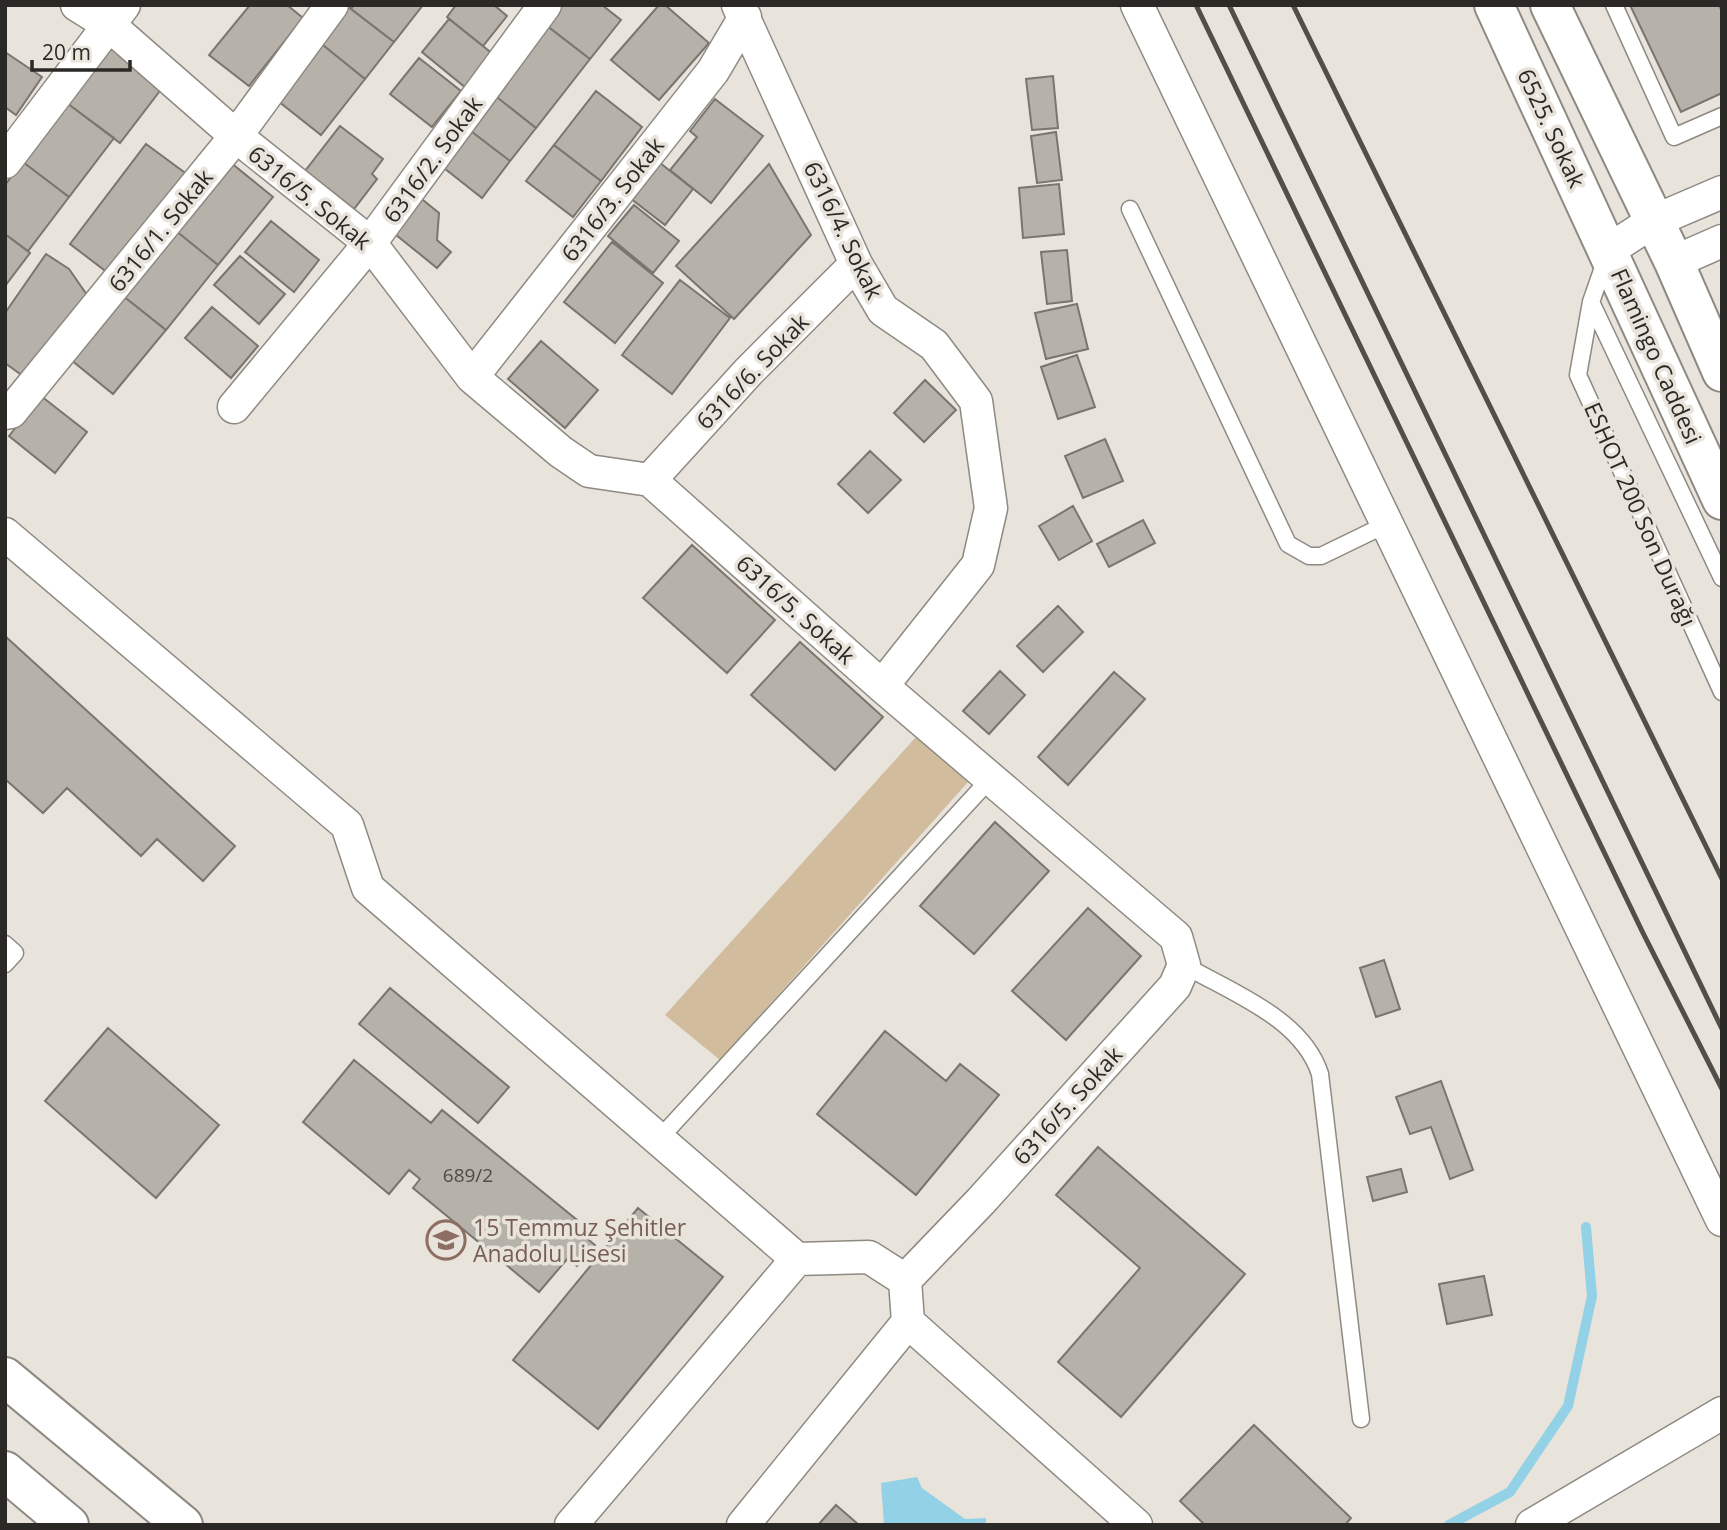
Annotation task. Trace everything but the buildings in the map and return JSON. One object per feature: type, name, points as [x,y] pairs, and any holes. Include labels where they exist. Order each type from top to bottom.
[{"type":"main road","name":"6525. Sokak","points":[[1494,5],[1609,250]]},
{"type":"main road","points":[[1550,5],[1652,222],[1674,262],[1722,372]]},
{"type":"main road","name":"Flamingo Caddesi","points":[[1609,250],[1722,500]]},
{"type":"main road","points":[[5,1377],[183,1525]]},
{"type":"main road","points":[[8,1480],[69,1525]]},
{"type":"street","name":"6316/5. Sokak","points":[[78,5],[116,15],[236,136],[370,243],[472,377],[561,452],[589,471],[650,480],[990,779],[1176,937],[1184,965],[1175,986],[981,1201],[905,1280]]},
{"type":"street","name":"6316/1. Sokak","points":[[5,413],[11,412],[236,136],[332,5]]},
{"type":"street","name":"6316/2. Sokak","points":[[234,407],[370,243],[545,5]]},
{"type":"street","points":[[1138,5],[1722,1220]]},
{"type":"street","name":"6316/4. Sokak","points":[[741,11],[856,264],[883,310],[934,345],[976,401],[990,508],[978,565],[883,686]]},
{"type":"street","name":"6316/3. Sokak","points":[[472,377],[713,71],[741,11]]},
{"type":"street","points":[[5,162],[116,15]]},
{"type":"street","points":[[1609,250],[1652,222],[1722,192]]},
{"type":"street","points":[[1674,262],[1722,241]]},
{"type":"street","name":"6316/6. Sokak","points":[[650,480],[750,371],[856,264]]},
{"type":"street","points":[[5,534],[347,825],[369,888],[797,1259],[869,1257],[905,1280],[908,1322],[743,1525]]},
{"type":"street","points":[[572,1525],[797,1259]]},
{"type":"street","points":[[908,1322],[1128,1522]]},
{"type":"street","points":[[1532,1525],[1722,1413]]},
{"type":"lane","points":[[1614,5],[1674,137],[1722,116]]},
{"type":"lane","points":[[1130,209],[1288,544],[1309,556],[1321,556],[1387,524]]},
{"type":"lane","points":[[1609,250],[1591,302],[1722,578]]},
{"type":"lane","name":"ESHOT 200 Son Durağı","points":[[1591,302],[1578,375],[1722,692]]},
{"type":"lane","points":[[659,1139],[990,779]]},
{"type":"lane","points":[[5,944],[15,953],[5,964]]},
{"type":"lane","points":[[1184,965],[1282,1022],[1305,1042],[1315,1057],[1320,1074],[1361,1419]]},
{"type":"shaded area","points":[[916,737],[968,782],[720,1060],[665,1015]]},
{"type":"water","points":[[917,1477],[922,1488],[965,1519],[986,1518],[986,1525],[884,1524],[881,1483]]},
{"type":"waterway","points":[[1449,1525],[1510,1492],[1568,1406],[1592,1296],[1586,1227]]},
{"type":"railway","points":[[1196,5],[1643,933],[1722,1089]]},
{"type":"railway","points":[[1229,5],[1722,1029]]},
{"type":"railway","points":[[1293,5],[1722,879]]},
{"type":"place","name":"15 Temmuz Şehitler Anadolu Lisesi","points":[[446,1240]]}]
